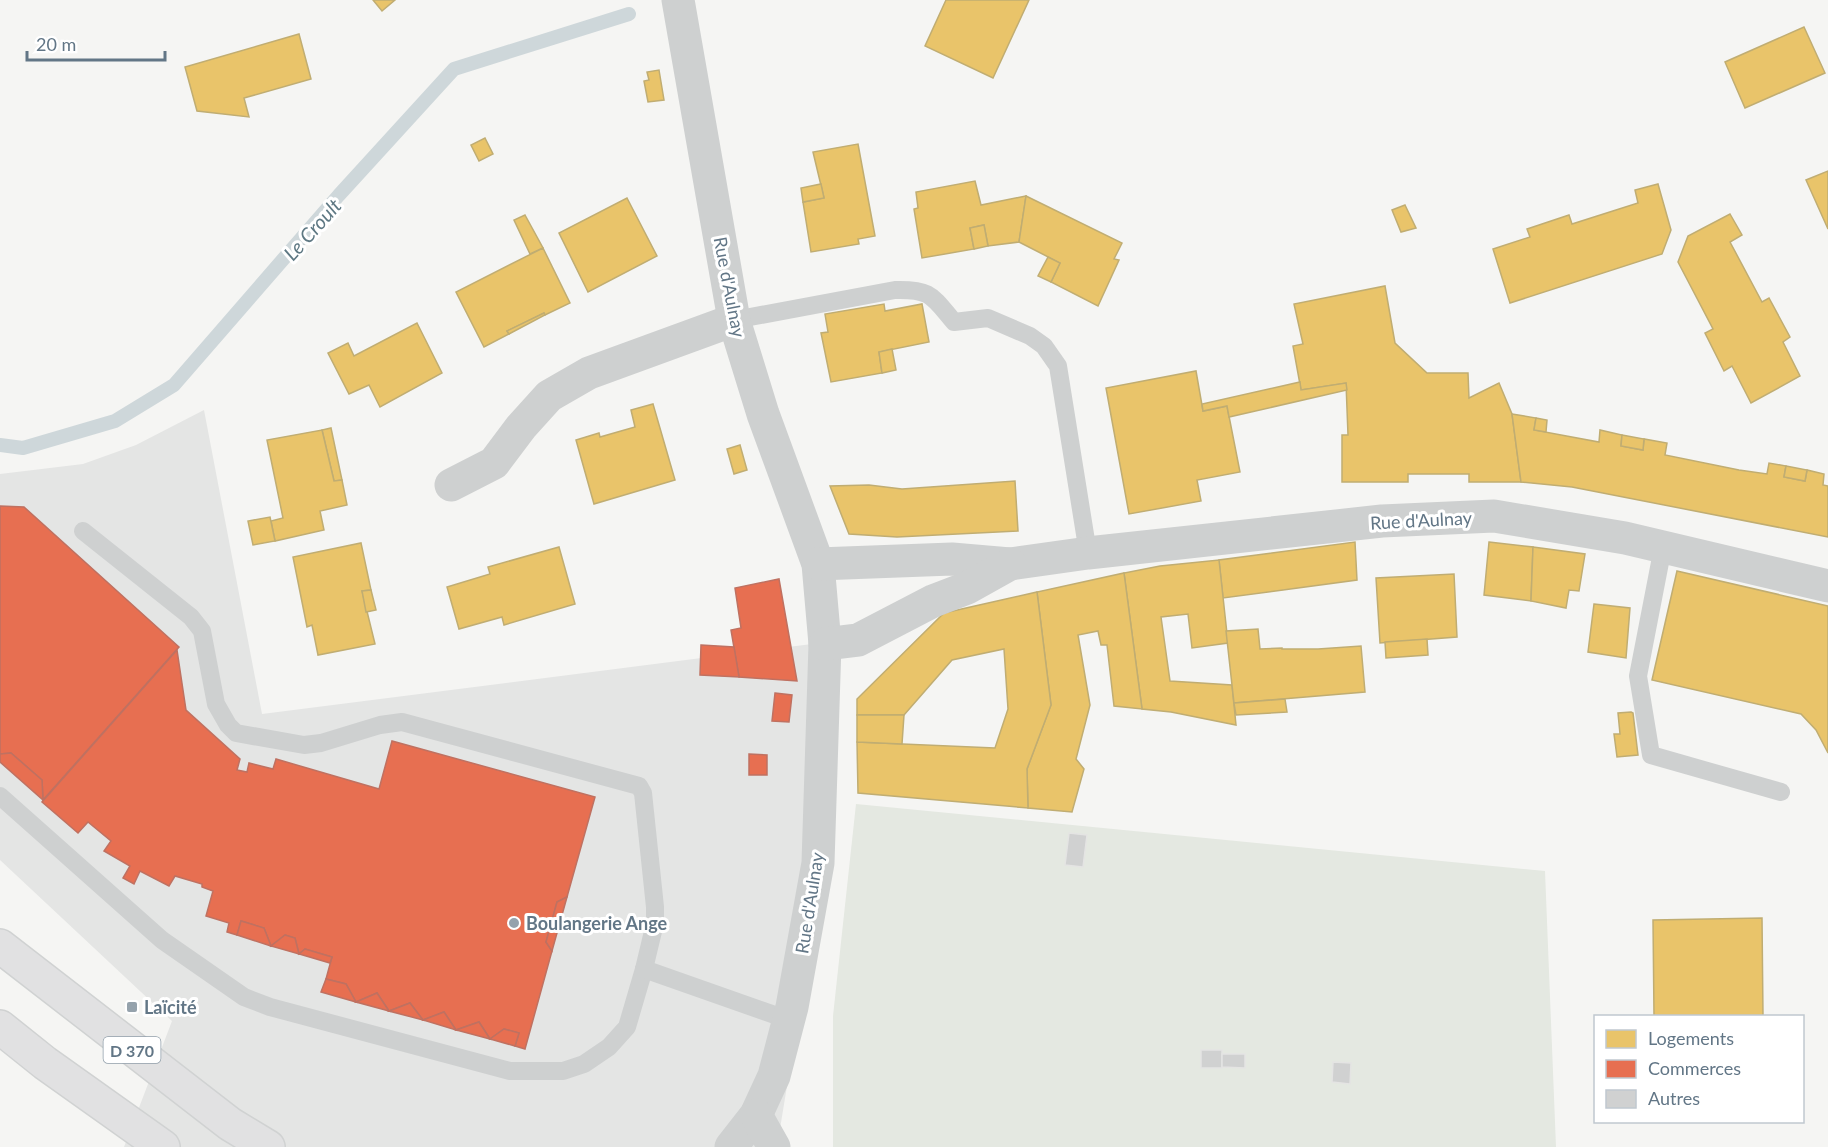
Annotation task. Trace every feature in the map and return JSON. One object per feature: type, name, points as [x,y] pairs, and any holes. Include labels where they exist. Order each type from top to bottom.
[{"type":"main road","name":"D 370","points":[[0,946],[123,1044],[230,1124],[268,1147]]},
{"type":"main road","points":[[0,1027],[45,1063],[163,1147]]},
{"type":"street","name":"Rue d'Aulnay","points":[[678,0],[734,320],[763,414],[818,564],[825,644],[818,862],[789,1020],[774,1076],[756,1115],[731,1147]]},
{"type":"street","points":[[451,485],[494,463],[521,427],[549,396],[589,373],[734,320]]},
{"type":"street","name":"Rue d'Aulnay","points":[[818,564],[952,559],[1010,564],[1382,520],[1494,516],[1625,538],[1828,586]]},
{"type":"street","name":"Rue d'Aulnay","points":[[825,644],[858,640],[933,601],[967,588],[1010,564]]},
{"type":"street","points":[[756,1115],[774,1147]]},
{"type":"lane","points":[[734,320],[895,290],[915,290],[930,294],[954,322],[988,318],[1030,336],[1044,346],[1058,366],[1088,553]]},
{"type":"lane","points":[[0,796],[162,940],[244,997],[270,1007],[510,1071],[563,1071],[584,1064],[609,1047],[627,1027],[655,923],[643,793],[639,786],[402,722],[380,725],[321,743],[304,745],[236,733],[228,725],[216,704],[202,632],[191,617],[83,531]]},
{"type":"lane","points":[[1663,548],[1638,676],[1651,755],[1781,792]]},
{"type":"lane","points":[[644,969],[789,1020]]},
{"type":"shaded area","points":[[204,410],[262,714],[812,644],[834,799],[777,1147],[124,1147],[172,1021],[0,860],[0,474],[83,464],[136,445]]},
{"type":"shaded area","points":[[856,804],[1545,871],[1556,1147],[833,1147],[833,1016]]},
{"type":"building: Logements","points":[[373,0],[395,0],[382,11]]},
{"type":"building: Logements","points":[[946,0],[1029,0],[993,78],[925,46]]},
{"type":"building: Logements","points":[[1804,27],[1825,73],[1745,108],[1725,62]]},
{"type":"building: Logements","points":[[299,34],[311,79],[244,98],[249,117],[197,111],[185,67]]},
{"type":"building: Logements","points":[[659,70],[664,100],[648,102],[644,81],[649,80],[647,72]]},
{"type":"building: Logements","points":[[485,138],[493,154],[479,161],[471,145]]},
{"type":"building: Logements","points":[[858,144],[875,236],[858,239],[859,244],[811,252],[803,202],[824,198],[813,152]]},
{"type":"building: Logements","points":[[1828,171],[1828,229],[1806,180]]},
{"type":"building: Logements","points":[[975,181],[981,205],[1026,196],[1019,242],[988,246],[984,225],[970,228],[974,249],[922,258],[914,209],[918,208],[916,192]]},
{"type":"building: Logements","points":[[821,184],[824,198],[803,202],[801,188]]},
{"type":"building: Logements","points":[[1658,184],[1671,230],[1662,254],[1510,303],[1493,249],[1530,237],[1527,229],[1569,215],[1572,224],[1638,203],[1635,190]]},
{"type":"building: Logements","points":[[1026,196],[1122,243],[1114,259],[1119,260],[1098,306],[1051,282],[1060,263],[1019,242]]},
{"type":"building: Logements","points":[[627,198],[657,256],[588,292],[559,233]]},
{"type":"building: Logements","points":[[1405,205],[1416,228],[1401,232],[1392,210]]},
{"type":"building: Logements","points":[[1730,214],[1742,235],[1730,242],[1762,302],[1769,298],[1790,337],[1783,342],[1800,376],[1751,403],[1732,366],[1724,371],[1705,333],[1713,329],[1678,262],[1688,236]]},
{"type":"building: Logements","points":[[525,215],[543,248],[530,254],[514,220]]},
{"type":"building: Logements","points":[[984,225],[988,246],[974,249],[970,228]]},
{"type":"building: Logements","points":[[543,248],[570,303],[507,331],[509,334],[484,347],[456,292]]},
{"type":"building: Logements","points":[[1048,257],[1060,263],[1051,282],[1038,276]]},
{"type":"building: Logements","points":[[1385,286],[1395,343],[1427,373],[1468,373],[1469,398],[1499,383],[1512,414],[1521,482],[1469,482],[1469,474],[1408,474],[1408,482],[1342,482],[1342,435],[1348,435],[1346,383],[1301,390],[1293,346],[1303,344],[1294,304]]},
{"type":"building: Logements","points":[[884,304],[885,311],[922,304],[929,342],[879,352],[882,373],[831,382],[821,333],[828,332],[825,314]]},
{"type":"building: Logements","points":[[544,313],[545,315],[509,334],[507,331]]},
{"type":"building: Logements","points":[[417,323],[442,373],[380,407],[369,385],[349,394],[328,353],[348,343],[354,356]]},
{"type":"building: Logements","points":[[892,349],[896,370],[882,373],[879,352]]},
{"type":"building: Logements","points":[[1196,371],[1203,411],[1227,406],[1240,472],[1197,480],[1201,501],[1129,514],[1106,388]]},
{"type":"building: Logements","points":[[1300,382],[1301,390],[1346,383],[1347,390],[1229,417],[1227,406],[1203,411],[1202,404]]},
{"type":"building: Logements","points":[[653,404],[675,480],[594,504],[576,440],[599,433],[600,437],[635,427],[631,410]]},
{"type":"building: Logements","points":[[1512,414],[1536,418],[1534,430],[1599,442],[1600,430],[1622,435],[1621,446],[1643,450],[1644,439],[1667,443],[1665,455],[1739,470],[1767,474],[1769,463],[1786,466],[1784,477],[1805,481],[1807,470],[1824,474],[1823,485],[1828,486],[1828,537],[1572,487],[1521,482]]},
{"type":"building: Logements","points":[[1536,418],[1547,420],[1546,432],[1534,430]]},
{"type":"building: Logements","points":[[331,428],[342,480],[334,481],[322,430]]},
{"type":"building: Logements","points":[[322,430],[334,481],[342,480],[347,505],[320,511],[324,530],[275,541],[271,521],[283,518],[267,440]]},
{"type":"building: Logements","points":[[1622,435],[1644,439],[1643,450],[1621,446]]},
{"type":"building: Logements","points":[[740,445],[747,470],[734,474],[727,449]]},
{"type":"building: Logements","points":[[1786,466],[1807,470],[1805,481],[1784,477]]},
{"type":"building: Logements","points":[[1015,481],[1018,531],[897,537],[849,534],[830,486],[869,485],[902,489]]},
{"type":"building: Logements","points":[[270,517],[275,541],[253,545],[248,521]]},
{"type":"building: Logements","points":[[1355,542],[1357,580],[1223,598],[1219,560]]},
{"type":"building: Logements","points":[[1489,542],[1533,547],[1531,601],[1484,595]]},
{"type":"building: Logements","points":[[361,543],[371,590],[362,591],[375,644],[318,655],[312,625],[307,627],[293,557]]},
{"type":"building: Logements","points":[[559,547],[575,604],[504,625],[502,617],[459,629],[447,587],[490,574],[488,567]]},
{"type":"building: Logements","points":[[1533,547],[1585,554],[1579,591],[1569,590],[1566,608],[1531,601]]},
{"type":"building: Logements","points":[[1219,560],[1228,643],[1192,648],[1188,614],[1161,617],[1170,681],[1232,685],[1236,725],[1171,712],[1142,709],[1124,573],[1160,566]]},
{"type":"building: Logements","points":[[1677,571],[1828,606],[1828,753],[1816,730],[1801,714],[1652,680]]},
{"type":"building: Logements","points":[[1124,573],[1142,709],[1114,706],[1107,645],[1101,645],[1098,631],[1078,635],[1090,705],[1076,759],[1084,769],[1072,812],[1028,808],[1027,769],[1051,705],[1037,592]]},
{"type":"building: Logements","points":[[1454,574],[1457,637],[1380,643],[1376,578]]},
{"type":"building: Logements","points":[[371,590],[376,610],[366,612],[362,591]]},
{"type":"building: Logements","points":[[1037,592],[1051,705],[1027,769],[1028,808],[858,793],[857,742],[995,748],[1008,709],[1004,649],[952,660],[904,715],[857,715],[857,699],[944,613]]},
{"type":"building: Logements","points":[[1594,604],[1630,608],[1626,658],[1588,652]]},
{"type":"building: Logements","points":[[1258,629],[1260,649],[1361,646],[1365,692],[1234,703],[1226,631]]},
{"type":"building: Logements","points":[[1427,639],[1428,655],[1386,658],[1385,642]]},
{"type":"building: Logements","points":[[1285,699],[1287,712],[1236,715],[1234,703]]},
{"type":"building: Logements","points":[[1618,713],[1633,713],[1638,755],[1617,757],[1614,734],[1620,734]]},
{"type":"building: Logements","points":[[857,715],[904,715],[902,744],[857,742]]},
{"type":"building: Logements","points":[[1762,918],[1763,1015],[1654,1015],[1653,920]]},
{"type":"building: Commerces","points":[[0,506],[24,507],[179,647],[43,800],[42,780],[11,753],[0,754]]},
{"type":"building: Commerces","points":[[779,579],[797,681],[739,677],[731,630],[741,628],[735,588]]},
{"type":"building: Commerces","points":[[701,645],[734,647],[739,677],[700,675]]},
{"type":"building: Commerces","points":[[177,650],[186,710],[240,759],[237,770],[247,772],[249,763],[273,769],[276,759],[379,789],[392,741],[595,797],[567,897],[557,902],[546,942],[552,951],[525,1049],[515,1046],[519,1033],[504,1029],[490,1039],[479,1022],[456,1030],[444,1012],[423,1020],[410,1003],[389,1011],[377,993],[356,1002],[346,984],[326,979],[332,957],[305,949],[299,954],[295,938],[285,935],[271,946],[264,928],[241,921],[237,935],[227,932],[229,923],[206,916],[213,891],[202,887],[202,884],[175,876],[169,886],[140,871],[134,884],[123,878],[130,866],[104,851],[111,841],[88,822],[78,833],[42,802]]},
{"type":"building: Commerces","points":[[775,693],[792,695],[789,722],[772,721]]},
{"type":"building: Commerces","points":[[11,753],[42,780],[43,800],[0,762],[0,754]]},
{"type":"building: Commerces","points":[[749,754],[767,755],[767,775],[749,775]]},
{"type":"building: Commerces","points":[[567,897],[552,951],[546,942],[557,902]]},
{"type":"building: Commerces","points":[[241,921],[264,928],[271,946],[237,935]]},
{"type":"building: Commerces","points":[[285,935],[295,938],[299,954],[271,946]]},
{"type":"building: Commerces","points":[[305,949],[332,957],[330,963],[299,954]]},
{"type":"building: Commerces","points":[[326,979],[346,984],[356,1002],[321,992]]},
{"type":"building: Commerces","points":[[377,993],[389,1011],[356,1002]]},
{"type":"building: Commerces","points":[[410,1003],[423,1020],[389,1011]]},
{"type":"building: Commerces","points":[[444,1012],[456,1030],[423,1020]]},
{"type":"building: Commerces","points":[[479,1022],[490,1039],[456,1030]]},
{"type":"building: Commerces","points":[[504,1029],[519,1033],[515,1046],[490,1039]]},
{"type":"building: Autres","points":[[1069,833],[1087,835],[1083,867],[1065,865]]},
{"type":"building: Autres","points":[[1201,1050],[1222,1050],[1222,1068],[1201,1068]]},
{"type":"building: Autres","points":[[1222,1054],[1245,1054],[1245,1068],[1222,1067]]},
{"type":"building: Autres","points":[[1333,1062],[1351,1063],[1350,1084],[1332,1082]]},
{"type":"waterway","name":"Le Croult","points":[[0,445],[23,448],[115,421],[174,385],[339,195],[454,69],[629,14]]},
{"type":"place","name":"Boulangerie Ange","points":[[514,923]]},
{"type":"place","name":"Laïcité","points":[[132,1007]]}]
